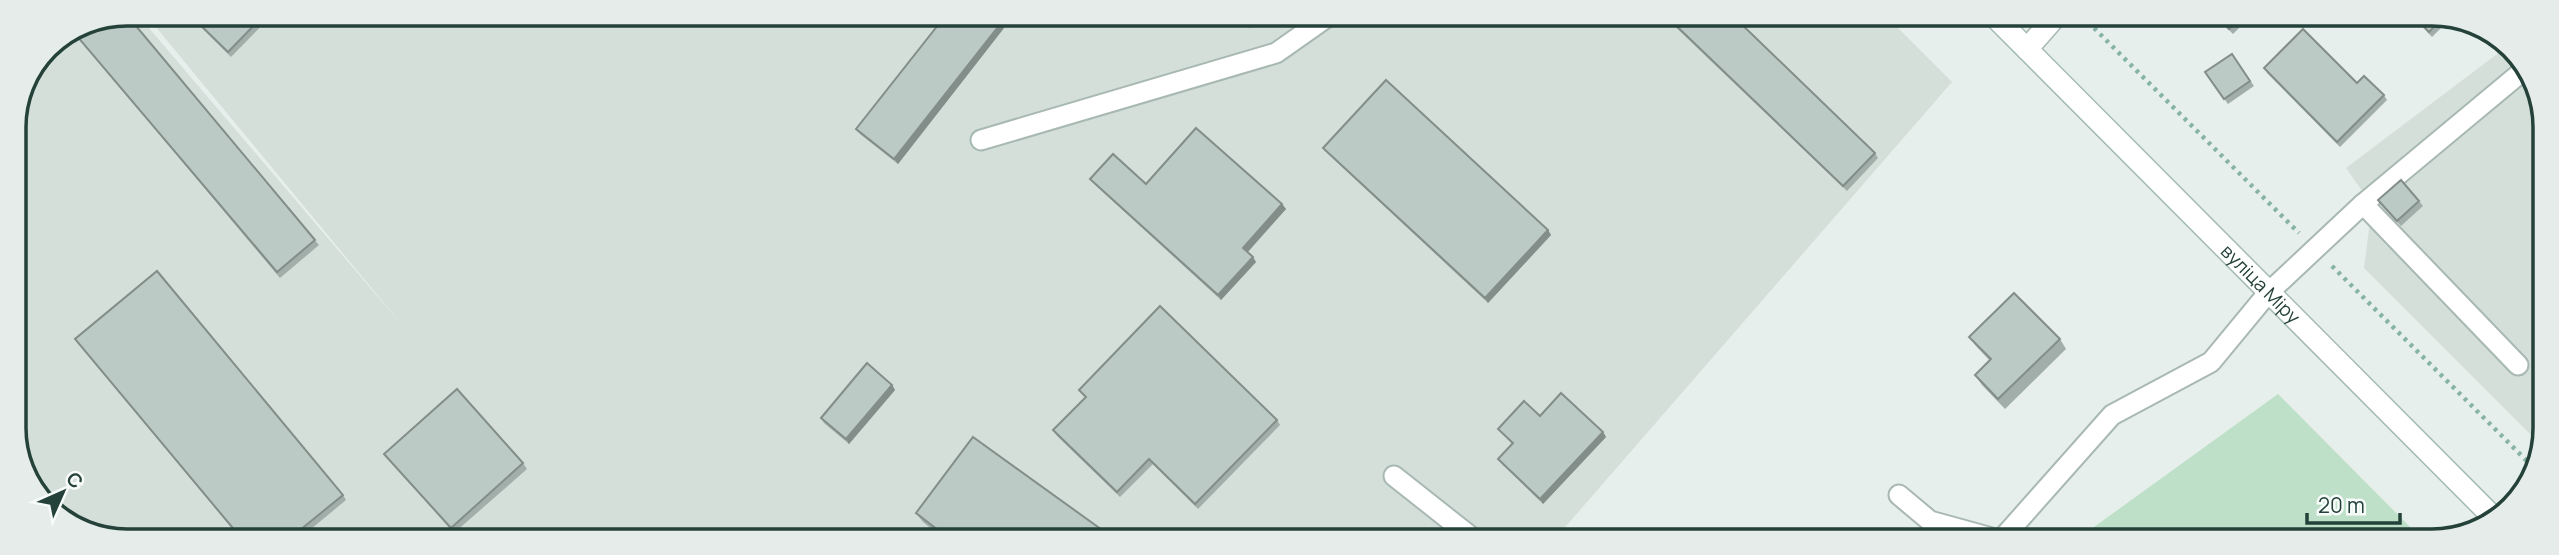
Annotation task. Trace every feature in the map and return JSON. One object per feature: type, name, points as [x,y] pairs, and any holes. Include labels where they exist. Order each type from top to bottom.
[{"type":"main road","name":"вуліца Міру","points":[[2004,26],[2487,511]]},
{"type":"main road","points":[[2027,49],[2047,26]]},
{"type":"lane","points":[[981,140],[1276,53],[1315,26]]},
{"type":"lane","points":[[2010,529],[2112,415],[2211,362],[2268,293],[2363,204],[2518,75]]},
{"type":"lane","points":[[2363,204],[2518,365]]},
{"type":"lane","points":[[1394,476],[1461,529]]},
{"type":"lane","points":[[1899,495],[1930,521],[1959,529]]},
{"type":"shaded area","points":[[147,26],[407,331],[155,26],[1896,26],[1952,82],[1564,529],[127,529],[107,527],[71,512],[47,489],[37,473],[28,448],[26,120],[37,82],[60,51],[88,34],[107,28]]},
{"type":"shaded area","points":[[2499,52],[2512,66],[2525,88],[2533,127],[2532,436],[2364,268],[2372,205],[2346,168]]},
{"type":"green space","points":[[2278,394],[2412,529],[2091,529]]},
{"type":"building","points":[[136,26],[315,240],[277,272],[79,39],[107,28]]},
{"type":"building","points":[[201,26],[253,26],[228,52]]},
{"type":"building","points":[[937,26],[999,26],[894,159],[856,129]]},
{"type":"building","points":[[1676,26],[1743,26],[1875,153],[1843,186]]},
{"type":"building","points":[[2423,26],[2434,26],[2429,32]]},
{"type":"building","points":[[2303,29],[2357,83],[2364,76],[2384,95],[2337,142],[2264,68]]},
{"type":"building","points":[[2232,54],[2250,81],[2224,99],[2205,72]]},
{"type":"building","points":[[1386,80],[1548,230],[1485,298],[1323,148]]},
{"type":"building","points":[[1196,128],[1282,204],[1243,248],[1253,257],[1218,295],[1090,179],[1113,154],[1146,184]]},
{"type":"building","points":[[2401,180],[2419,201],[2397,221],[2378,200]]},
{"type":"building","points":[[157,271],[343,495],[301,529],[234,529],[75,339]]},
{"type":"building","points":[[2014,293],[2060,339],[1998,399],[1975,375],[1991,359],[1969,337]]},
{"type":"building","points":[[1160,306],[1277,420],[1195,504],[1149,459],[1117,492],[1053,430],[1086,397],[1079,390]]},
{"type":"building","points":[[867,363],[892,385],[846,439],[821,418]]},
{"type":"building","points":[[457,389],[523,463],[451,528],[384,454]]},
{"type":"building","points":[[1561,393],[1603,432],[1540,499],[1498,459],[1513,443],[1498,429],[1524,401],[1540,416]]},
{"type":"building","points":[[973,437],[1101,529],[937,529],[916,513]]}]
